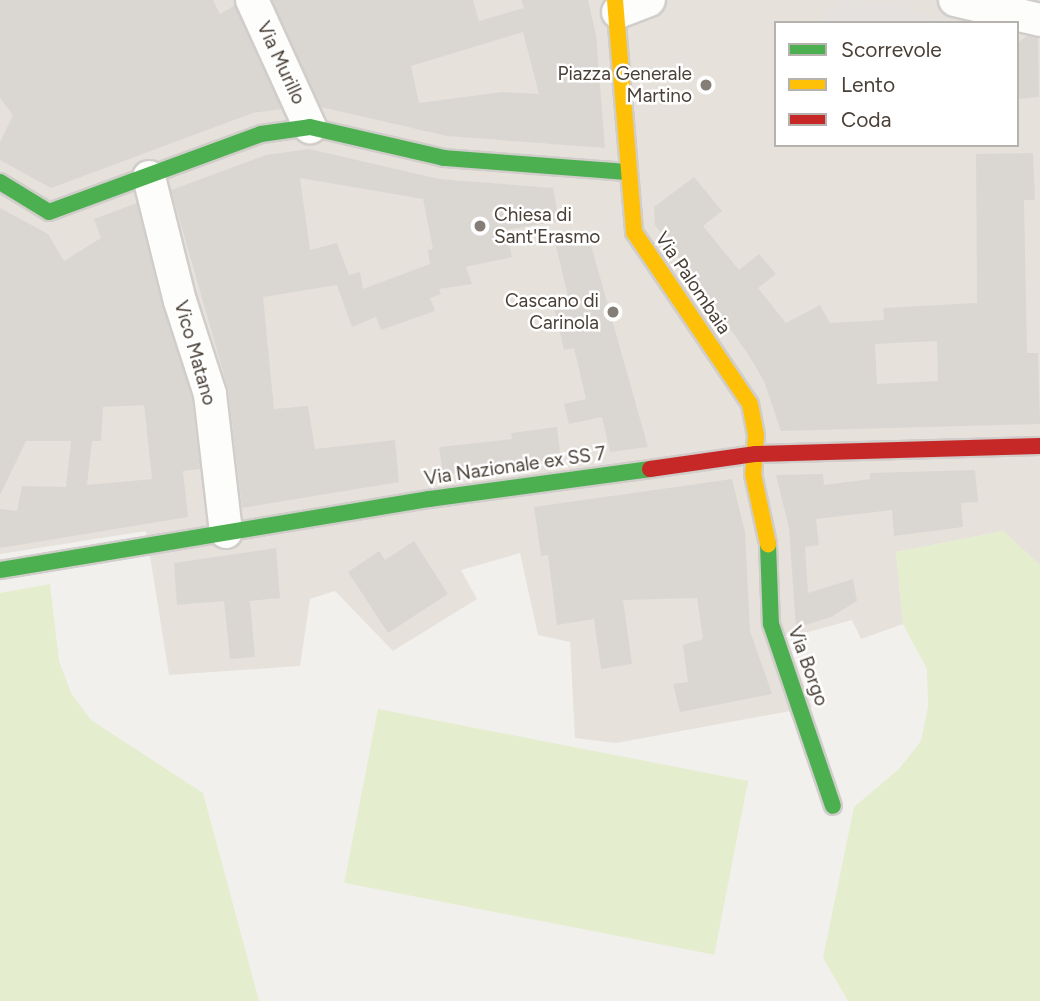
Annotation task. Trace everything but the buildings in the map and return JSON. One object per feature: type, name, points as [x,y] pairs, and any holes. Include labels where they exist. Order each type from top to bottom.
[{"type":"street","name":"Via Murillo","points":[[252,0],[310,127]]},
{"type":"street","points":[[616,6],[649,0]]},
{"type":"street","points":[[955,0],[1040,20]]},
{"type":"street","name":"Via Palombaia","points":[[616,6],[634,232],[750,404],[756,454]]},
{"type":"street","points":[[0,182],[49,212],[261,134],[310,127],[444,158],[628,172]]},
{"type":"street","name":"Vico Matano","points":[[149,177],[180,301],[210,394],[226,532]]},
{"type":"street","name":"Via Nazionale ex SS 7","points":[[0,570],[226,532],[756,454],[1040,446]]},
{"type":"street","name":"Via Borgo","points":[[756,454],[753,474],[767,529],[771,624],[833,806]]},
{"type":"shaded area","name":"Cascano di Carinola","points":[[0,0],[1040,0],[1040,565],[1003,531],[896,552],[903,624],[861,639],[852,620],[786,638],[812,707],[616,743],[575,738],[570,642],[538,635],[520,553],[461,570],[477,599],[393,651],[335,591],[310,599],[300,666],[169,675],[146,531],[0,554]]},
{"type":"shaded area","points":[[838,0],[890,3],[942,21],[822,21]]},
{"type":"green space","points":[[1003,531],[1040,565],[1040,1001],[848,1001],[823,958],[854,807],[899,769],[921,741],[928,707],[927,669],[903,624],[896,552]]},
{"type":"green space","points":[[50,584],[59,661],[71,693],[91,720],[203,793],[259,1001],[0,1001],[0,593]]},
{"type":"green space","points":[[378,709],[748,781],[714,955],[344,883]]},
{"type":"traffic: fast","points":[[0,182],[49,212],[261,134],[310,127],[444,158],[628,172]]},
{"type":"traffic: fast","points":[[0,570],[429,499],[650,469]]},
{"type":"traffic: fast","points":[[768,544],[771,624],[833,806]]},
{"type":"traffic: slow","points":[[615,0],[634,232],[750,404],[756,435],[753,474],[768,544]]},
{"type":"traffic: jam","points":[[650,469],[756,454],[1040,446]]},
{"type":"place","name":"Piazza Generale Martino","points":[[706,85]]},
{"type":"place","name":"Chiesa di Sant'Erasmo","points":[[480,226]]},
{"type":"place","name":"Cascano di Carinola","points":[[613,312]]}]
